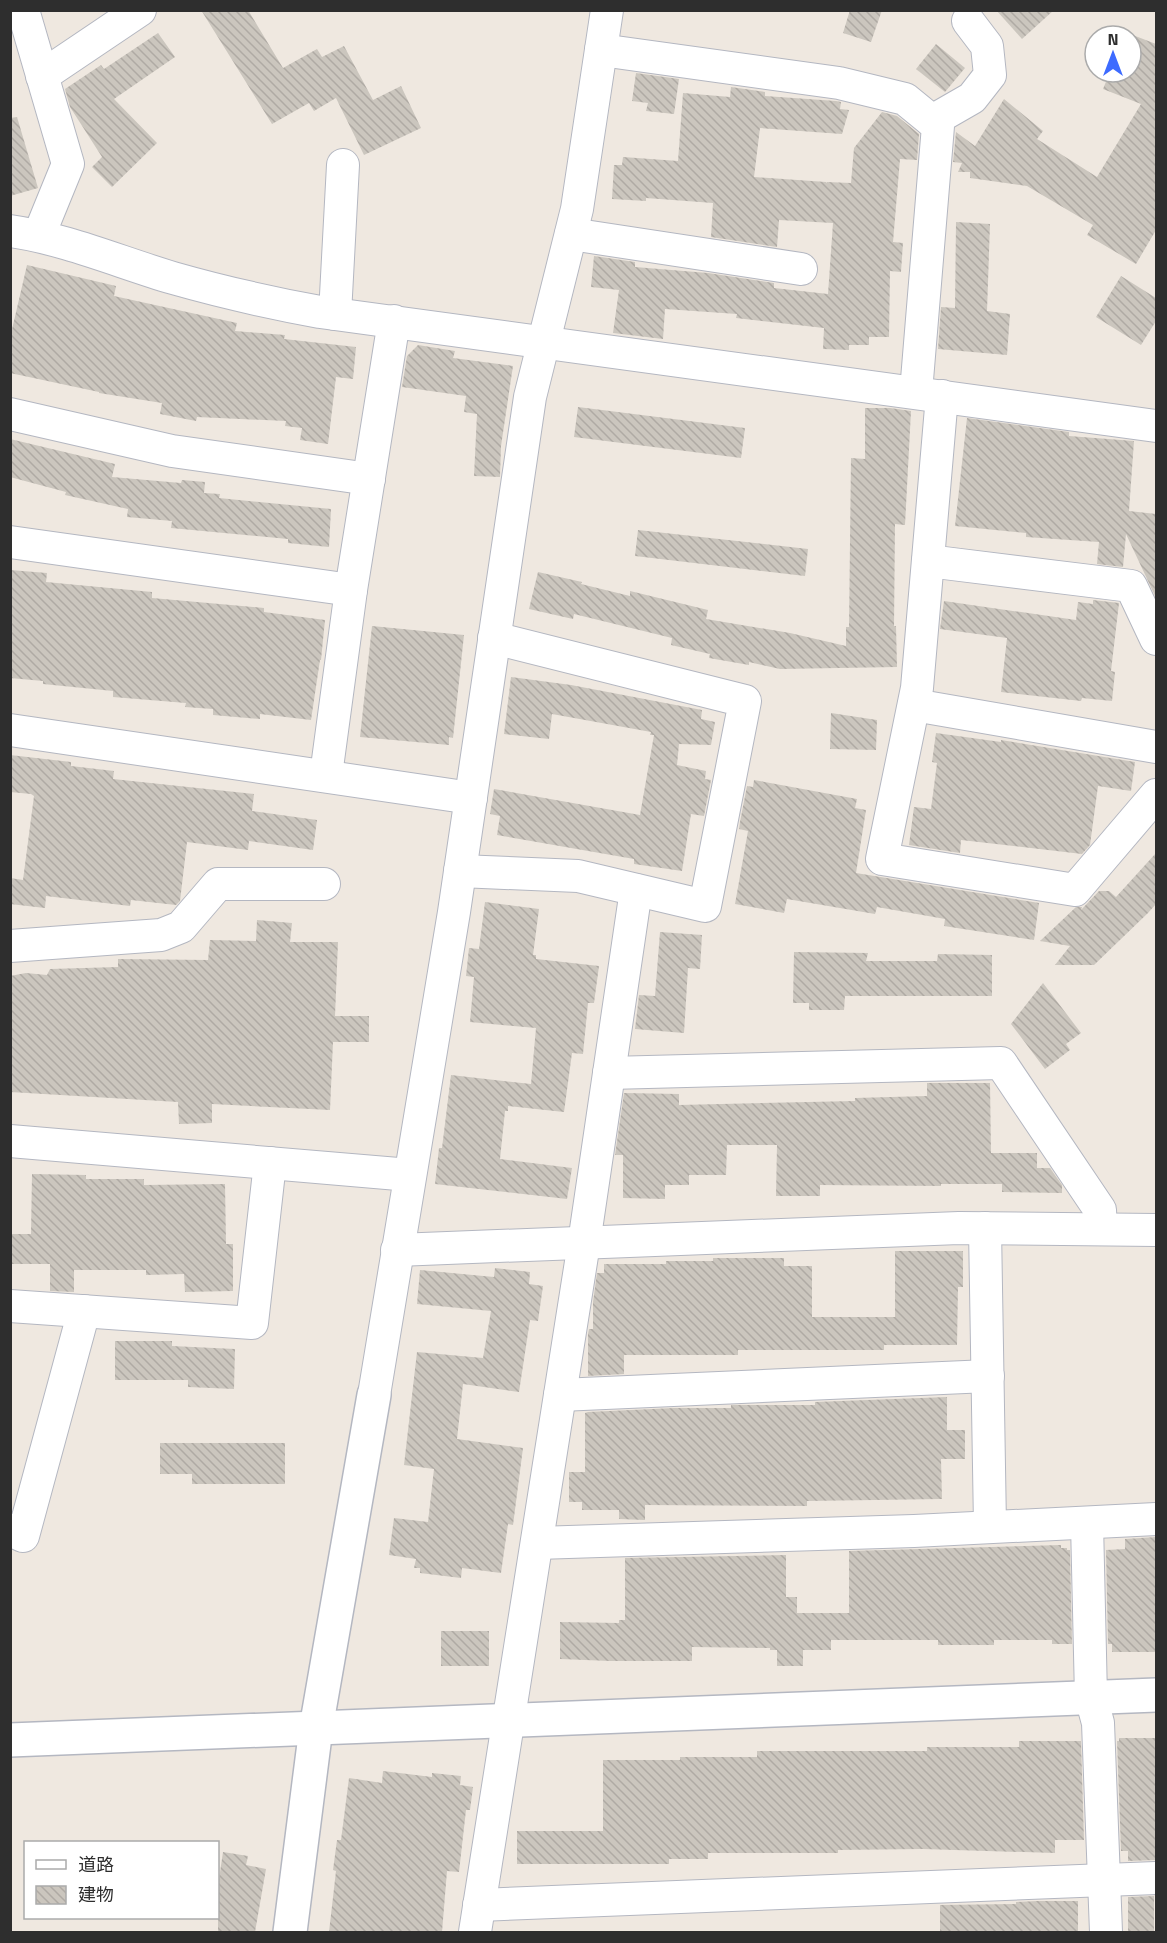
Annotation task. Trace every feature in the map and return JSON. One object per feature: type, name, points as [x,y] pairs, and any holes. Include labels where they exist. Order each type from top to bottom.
[{"type":"street","points":[[23,10],[68,164],[25,233],[247,298],[335,314],[1156,426]]},
{"type":"street","points":[[42,76],[140,10]]},
{"type":"street","points":[[290,1932],[316,1728],[454,912],[530,397],[577,209],[607,10]]},
{"type":"street","points":[[932,121],[972,98],[990,75],[987,45],[968,21]]},
{"type":"street","points":[[601,50],[839,83],[904,99],[938,126],[929,394],[928,561],[917,688],[882,859],[1075,890],[1156,795]]},
{"type":"street","points":[[335,314],[343,165]]},
{"type":"street","points":[[571,234],[801,269]]},
{"type":"street","points":[[326,775],[351,590],[394,321]]},
{"type":"street","points":[[10,414],[172,451],[369,479]]},
{"type":"street","points":[[10,542],[351,590]]},
{"type":"street","points":[[928,561],[1131,586],[1156,639]]},
{"type":"street","points":[[459,876],[579,876],[705,906],[745,701],[494,638]]},
{"type":"street","points":[[914,705],[1156,747]]},
{"type":"street","points":[[10,730],[471,798]]},
{"type":"street","points":[[10,946],[161,935],[181,927],[218,884],[324,884]]},
{"type":"street","points":[[636,890],[584,1243],[477,1919],[1156,1878]]},
{"type":"street","points":[[609,1073],[1001,1064],[1100,1210],[1101,1229]]},
{"type":"street","points":[[10,1141],[410,1175]]},
{"type":"street","points":[[10,1306],[252,1323],[270,1163]]},
{"type":"street","points":[[397,1250],[985,1228],[1156,1230]]},
{"type":"street","points":[[985,1228],[990,1526]]},
{"type":"street","points":[[10,1530],[23,1536],[84,1311]]},
{"type":"street","points":[[560,1395],[988,1376]]},
{"type":"street","points":[[537,1543],[914,1531],[1156,1520]]},
{"type":"street","points":[[1087,1523],[1091,1697],[1098,1723],[1106,1932]]},
{"type":"street","points":[[10,1740],[1156,1695]]},
{"type":"building","points":[[201,10],[248,10],[283,68],[317,49],[322,57],[344,46],[373,100],[401,86],[421,128],[364,155],[336,98],[314,111],[309,103],[272,124]]},
{"type":"building","points":[[850,10],[882,10],[871,42],[843,33]]},
{"type":"building","points":[[996,10],[1054,10],[1022,39]]},
{"type":"building","points":[[158,33],[175,57],[114,99],[157,143],[112,187],[92,167],[102,157],[70,107],[65,89],[101,65],[104,69]]},
{"type":"building","points":[[1143,39],[1156,44],[1156,230],[1136,264],[1087,235],[1093,225],[1027,186],[970,178],[970,172],[958,172],[962,163],[953,162],[956,132],[975,146],[1004,99],[1043,131],[1037,139],[1097,177],[1141,104],[1103,89],[1105,84],[1143,84]]},
{"type":"building","points":[[936,44],[965,68],[945,92],[916,69]]},
{"type":"building","points":[[636,73],[679,79],[674,114],[646,111],[648,103],[632,101]]},
{"type":"building","points":[[731,87],[765,92],[765,96],[836,101],[841,102],[840,109],[849,110],[842,134],[760,128],[754,177],[851,183],[854,148],[882,112],[897,116],[919,134],[917,160],[900,159],[893,242],[903,243],[901,272],[890,271],[889,337],[869,337],[869,345],[849,345],[849,350],[823,349],[824,328],[736,318],[737,314],[665,309],[663,339],[613,333],[619,290],[591,287],[594,256],[635,262],[635,267],[708,273],[774,283],[774,288],[828,294],[833,223],[779,220],[777,247],[711,237],[713,203],[646,198],[646,201],[612,199],[614,165],[622,165],[623,157],[678,161],[683,93],[730,97]]},
{"type":"building","points":[[17,117],[38,188],[10,196],[10,118]]},
{"type":"building","points":[[956,222],[990,224],[987,311],[1010,314],[1007,355],[938,349],[941,307],[955,308]]},
{"type":"building","points":[[27,265],[116,286],[114,296],[237,323],[235,331],[285,335],[284,339],[356,347],[353,379],[336,377],[328,444],[300,440],[302,428],[285,426],[286,421],[197,417],[196,421],[160,414],[162,403],[99,393],[10,373],[10,338]]},
{"type":"building","points":[[1121,276],[1156,298],[1156,321],[1141,345],[1096,317]]},
{"type":"building","points":[[418,345],[455,351],[453,358],[513,366],[501,446],[500,477],[474,476],[477,414],[464,412],[466,396],[402,387],[407,356]]},
{"type":"building","points":[[578,407],[745,428],[741,458],[574,437]]},
{"type":"building","points":[[865,408],[911,411],[905,525],[895,524],[894,626],[896,626],[897,667],[780,669],[749,662],[749,665],[709,658],[710,654],[671,645],[672,638],[574,614],[573,619],[529,609],[538,572],[630,596],[630,591],[708,610],[706,619],[790,633],[846,646],[846,627],[849,627],[851,458],[865,459]]},
{"type":"building","points":[[967,418],[1069,432],[1069,436],[1134,441],[1129,511],[1156,514],[1156,598],[1126,534],[1123,567],[1097,564],[1099,542],[1026,537],[1026,533],[955,526]]},
{"type":"building","points":[[10,439],[115,464],[112,477],[181,483],[182,480],[205,482],[204,493],[220,494],[219,498],[331,509],[329,547],[288,543],[288,539],[171,528],[172,521],[127,517],[128,509],[65,495],[66,492],[10,477]]},
{"type":"building","points":[[638,530],[808,549],[805,576],[635,556]]},
{"type":"building","points":[[10,570],[47,573],[46,582],[152,592],[152,598],[264,608],[264,612],[325,620],[311,720],[260,714],[260,719],[213,715],[213,709],[185,707],[186,703],[113,697],[113,691],[43,684],[43,681],[10,678]]},
{"type":"building","points":[[1093,600],[1119,603],[1111,671],[1115,672],[1112,701],[1082,698],[1081,701],[1001,692],[1007,638],[940,629],[944,601],[1076,620],[1078,602],[1093,604]]},
{"type":"building","points":[[372,626],[464,635],[453,738],[449,737],[449,745],[360,737]]},
{"type":"building","points":[[511,677],[571,685],[702,710],[701,719],[715,722],[711,745],[679,744],[677,765],[706,771],[705,779],[711,780],[704,816],[691,814],[682,871],[634,864],[634,859],[497,835],[500,816],[490,814],[494,789],[640,815],[654,735],[650,735],[651,732],[552,714],[549,739],[504,734]]},
{"type":"building","points":[[831,713],[877,720],[876,750],[830,749]]},
{"type":"building","points":[[936,733],[1001,742],[1001,740],[1135,762],[1131,791],[1098,786],[1090,845],[1082,854],[961,840],[960,853],[909,845],[914,807],[931,809],[937,763],[932,762]]},
{"type":"building","points":[[10,755],[71,762],[71,766],[114,771],[113,779],[254,794],[252,811],[317,820],[313,850],[249,841],[248,850],[187,842],[180,901],[176,905],[131,900],[130,906],[46,896],[45,908],[10,904],[10,878],[23,880],[34,796],[10,792]]},
{"type":"building","points":[[754,780],[857,799],[855,808],[866,810],[856,873],[1039,903],[1034,940],[944,926],[945,919],[877,907],[875,914],[787,899],[784,913],[735,904],[748,831],[739,829],[740,822],[747,786],[753,787]]},
{"type":"building","points":[[1156,853],[1156,904],[1148,913],[1094,965],[1055,965],[1070,946],[1040,941],[1076,907],[1082,907],[1081,910],[1099,891],[1109,891],[1116,897]]},
{"type":"building","points":[[485,902],[539,909],[533,955],[536,955],[536,959],[599,966],[594,1003],[588,1003],[583,1054],[572,1053],[564,1112],[508,1106],[508,1111],[505,1111],[500,1159],[572,1168],[567,1199],[435,1184],[451,1075],[531,1084],[536,1028],[470,1022],[474,977],[466,976],[469,948],[479,949]]},
{"type":"building","points":[[257,920],[292,923],[290,942],[338,942],[335,1016],[369,1016],[369,1042],[333,1042],[330,1110],[212,1104],[212,1123],[179,1124],[178,1102],[10,1092],[10,976],[26,973],[47,975],[50,969],[118,967],[118,959],[208,960],[210,940],[256,941]]},
{"type":"building","points":[[660,932],[702,935],[700,969],[688,968],[684,1033],[635,1029],[639,995],[655,996]]},
{"type":"building","points":[[794,952],[868,953],[866,961],[937,961],[938,954],[992,955],[992,996],[845,996],[844,1010],[809,1010],[809,1003],[793,1003]]},
{"type":"building","points":[[1043,983],[1081,1033],[1066,1044],[1070,1050],[1045,1069],[1011,1024]]},
{"type":"building","points":[[927,1083],[990,1083],[991,1153],[1037,1153],[1037,1168],[1050,1168],[1062,1185],[1062,1193],[1002,1192],[1002,1184],[820,1185],[820,1196],[776,1196],[777,1145],[727,1145],[726,1175],[689,1175],[689,1185],[665,1185],[665,1199],[623,1198],[623,1155],[615,1155],[624,1093],[679,1094],[679,1105],[855,1101],[855,1098],[927,1096]]},
{"type":"building","points":[[32,1174],[86,1175],[86,1179],[144,1179],[144,1185],[225,1184],[226,1244],[233,1244],[233,1291],[185,1292],[184,1274],[146,1275],[146,1270],[74,1270],[74,1292],[50,1291],[50,1264],[10,1264],[10,1234],[31,1234]]},
{"type":"building","points":[[895,1251],[963,1251],[963,1287],[958,1287],[957,1345],[884,1345],[884,1350],[738,1350],[738,1355],[624,1355],[624,1374],[588,1376],[588,1334],[589,1329],[593,1329],[593,1302],[597,1273],[604,1273],[604,1264],[666,1264],[666,1261],[713,1261],[713,1258],[784,1258],[784,1266],[812,1266],[812,1317],[895,1317]]},
{"type":"building","points":[[495,1268],[530,1272],[529,1284],[543,1286],[538,1321],[530,1320],[519,1392],[463,1384],[457,1439],[523,1448],[513,1525],[508,1524],[501,1573],[462,1568],[461,1578],[420,1573],[420,1568],[414,1568],[416,1559],[389,1555],[394,1518],[428,1522],[434,1469],[404,1465],[417,1352],[483,1358],[491,1311],[417,1304],[420,1270],[494,1277]]},
{"type":"building","points":[[115,1341],[172,1341],[172,1346],[235,1349],[234,1389],[188,1387],[188,1380],[115,1380]]},
{"type":"building","points":[[947,1397],[947,1430],[965,1430],[965,1459],[941,1459],[942,1499],[807,1501],[807,1506],[645,1505],[645,1520],[619,1519],[619,1510],[582,1510],[582,1502],[569,1502],[569,1472],[585,1472],[585,1413],[588,1412],[731,1408],[731,1405],[815,1405],[815,1402]]},
{"type":"building","points":[[160,1443],[285,1443],[285,1484],[192,1484],[192,1474],[160,1474]]},
{"type":"building","points":[[1156,1537],[1156,1652],[1112,1652],[1112,1644],[1108,1644],[1106,1550],[1125,1549],[1125,1539]]},
{"type":"building","points":[[1061,1545],[1061,1548],[1070,1550],[1072,1644],[1052,1644],[1052,1640],[994,1640],[994,1645],[938,1645],[938,1640],[831,1640],[831,1650],[803,1650],[803,1666],[777,1666],[777,1650],[770,1650],[770,1648],[692,1647],[692,1661],[560,1659],[560,1622],[619,1623],[619,1620],[625,1620],[625,1558],[786,1555],[786,1597],[797,1597],[797,1613],[849,1613],[849,1551]]},
{"type":"building","points":[[441,1631],[489,1631],[489,1666],[441,1666]]},
{"type":"building","points":[[1119,1738],[1156,1738],[1155,1860],[1128,1861],[1128,1851],[1121,1851],[1117,1741]]},
{"type":"building","points":[[1019,1741],[1081,1741],[1084,1840],[1055,1840],[1055,1853],[923,1849],[838,1850],[838,1853],[708,1853],[708,1859],[669,1859],[669,1864],[517,1864],[517,1831],[603,1831],[603,1760],[757,1757],[757,1751],[927,1751],[927,1747],[1019,1747]]},
{"type":"building","points":[[383,1771],[432,1777],[432,1773],[461,1776],[460,1785],[473,1787],[470,1810],[466,1810],[459,1872],[447,1871],[442,1932],[329,1932],[336,1871],[333,1870],[337,1840],[341,1840],[349,1778],[382,1783]]},
{"type":"building","points":[[223,1852],[248,1856],[246,1865],[266,1869],[255,1932],[218,1932],[219,1879]]},
{"type":"building","points":[[1154,1896],[1154,1932],[1128,1932],[1128,1897]]},
{"type":"building","points":[[1078,1901],[1078,1932],[940,1932],[940,1905],[1016,1904],[1016,1902]]}]
